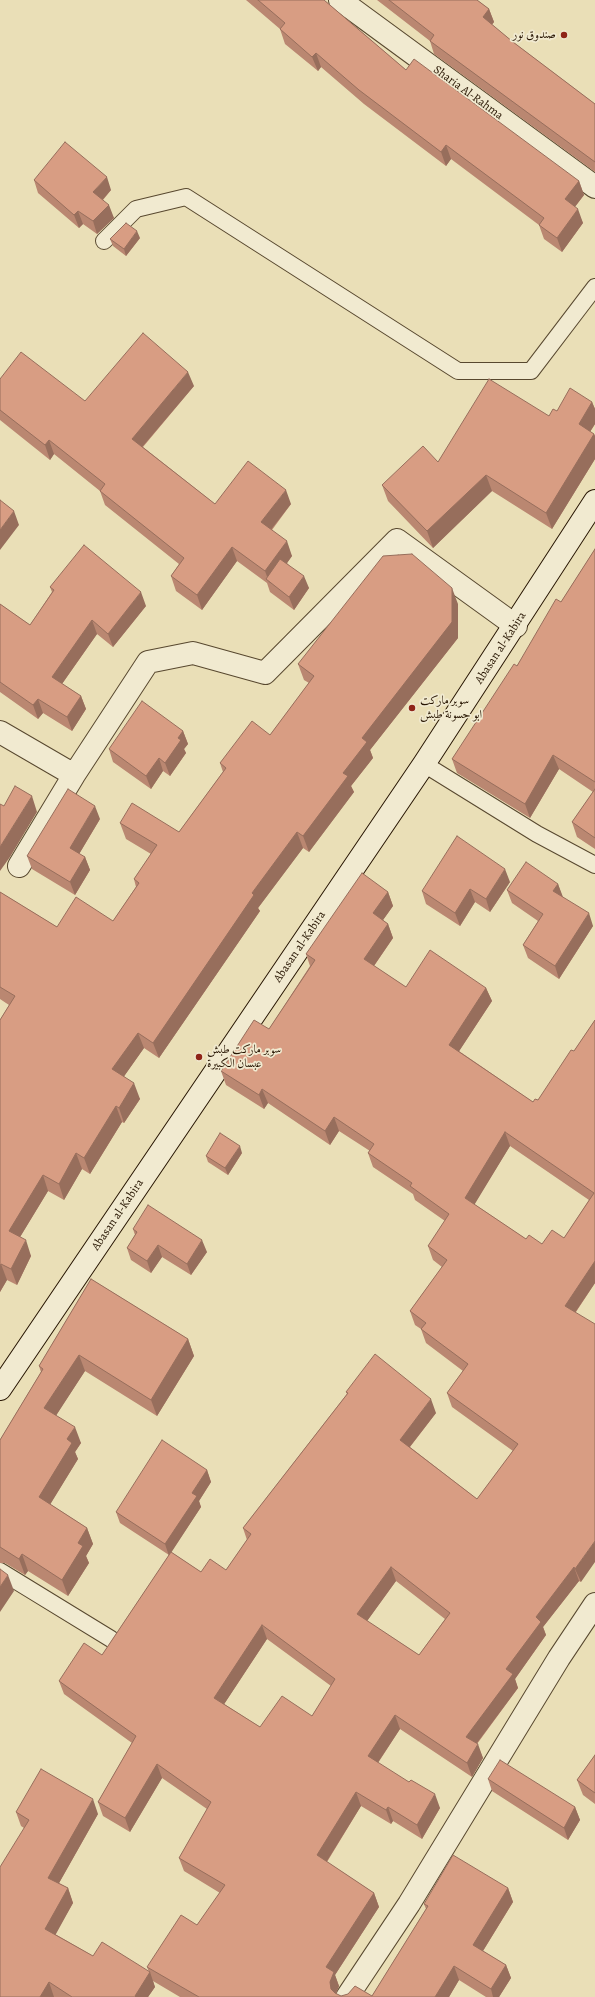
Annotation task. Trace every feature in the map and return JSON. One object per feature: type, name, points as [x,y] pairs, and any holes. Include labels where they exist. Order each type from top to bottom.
[{"type":"street","name":"Sharia Al-Rahma","points":[[340,0],[595,187]]},
{"type":"street","name":"Abasan al-Kabira","points":[[0,1389],[424,764],[516,626],[595,501]]},
{"type":"street","points":[[19,866],[74,775],[148,662],[193,653],[265,673],[397,540],[516,626]]},
{"type":"street","points":[[0,732],[74,775]]},
{"type":"street","points":[[347,1997],[409,1904],[559,1658],[595,1604]]},
{"type":"lane","points":[[104,241],[136,210],[186,197],[458,371],[531,371],[595,287]]},
{"type":"lane","points":[[424,764],[538,834],[595,865]]},
{"type":"lane","points":[[0,1571],[111,1639]]},
{"type":"building","points":[[258,0],[324,0],[406,70],[414,59],[579,181],[565,199],[578,209],[557,238],[539,225],[544,218],[446,145],[441,152],[359,90],[316,53],[312,57],[280,29],[285,23]]},
{"type":"building","points":[[389,0],[477,0],[489,9],[483,17],[513,42],[595,104],[595,162],[430,41],[434,35]]},
{"type":"building","points":[[65,142],[107,177],[93,192],[109,205],[93,221],[78,211],[74,215],[34,180]]},
{"type":"building","points":[[126,223],[137,231],[124,249],[110,239]]},
{"type":"building","points":[[143,333],[188,372],[132,439],[215,504],[248,461],[286,490],[261,522],[287,541],[265,571],[232,547],[197,595],[171,576],[184,558],[100,491],[105,484],[49,440],[45,445],[0,410],[0,379],[21,352],[85,401]]},
{"type":"building","points":[[489,379],[549,416],[553,409],[557,411],[570,388],[592,402],[579,424],[594,434],[546,513],[486,475],[427,531],[382,485],[423,446],[438,462]]},
{"type":"building","points":[[0,500],[14,511],[0,530]]},
{"type":"building","points":[[84,545],[141,592],[108,634],[92,620],[52,677],[81,696],[67,717],[38,699],[33,705],[0,682],[0,604],[30,625],[54,590],[50,587]]},
{"type":"building","points":[[595,549],[595,782],[553,755],[525,804],[452,759],[514,664],[517,666],[556,599],[561,602]]},
{"type":"building","points":[[412,554],[452,588],[452,622],[362,738],[367,742],[343,773],[348,776],[303,836],[297,832],[252,893],[254,895],[153,1043],[138,1033],[112,1069],[134,1083],[119,1108],[116,1106],[84,1158],[76,1153],[59,1184],[43,1175],[9,1231],[26,1240],[11,1269],[1,1264],[0,1266],[0,1020],[15,996],[0,987],[0,892],[57,927],[76,897],[113,921],[139,883],[134,879],[157,845],[120,823],[132,803],[179,832],[226,768],[220,763],[252,721],[270,735],[314,676],[298,664],[383,556]]},
{"type":"building","points":[[280,559],[304,576],[289,597],[266,579]]},
{"type":"building","points":[[142,701],[183,731],[178,738],[181,740],[165,763],[159,758],[146,776],[109,749]]},
{"type":"building","points":[[15,786],[32,796],[0,847],[0,804],[4,806]]},
{"type":"building","points":[[68,789],[95,806],[70,848],[85,857],[70,882],[27,856]]},
{"type":"building","points":[[595,789],[595,838],[572,822]]},
{"type":"building","points":[[457,836],[505,869],[486,899],[470,889],[455,913],[422,891]]},
{"type":"building","points":[[526,862],[558,884],[553,891],[589,913],[555,966],[523,945],[543,914],[507,890]]},
{"type":"building","points":[[362,873],[388,892],[373,913],[388,924],[364,959],[406,987],[430,950],[486,988],[449,1045],[533,1102],[535,1099],[538,1100],[571,1050],[574,1051],[595,1020],[595,1261],[565,1306],[595,1324],[595,1541],[575,1569],[574,1567],[536,1617],[541,1622],[506,1669],[513,1674],[466,1737],[478,1744],[467,1763],[395,1715],[368,1756],[409,1782],[411,1780],[435,1794],[417,1825],[388,1807],[386,1810],[356,1792],[317,1855],[374,1893],[326,1967],[334,1972],[330,1982],[331,1989],[335,1993],[341,1996],[348,1994],[355,1986],[372,1996],[428,1906],[424,1904],[453,1855],[508,1888],[473,1945],[506,1965],[491,1989],[454,1966],[435,1997],[199,1997],[147,1967],[181,1915],[197,1925],[225,1885],[179,1858],[211,1802],[157,1764],[125,1818],[98,1802],[136,1736],[59,1681],[84,1643],[102,1655],[171,1552],[201,1572],[210,1559],[226,1570],[251,1534],[243,1528],[348,1393],[346,1392],[375,1354],[431,1399],[400,1440],[477,1499],[518,1444],[447,1393],[468,1364],[421,1329],[426,1323],[410,1311],[447,1260],[428,1246],[449,1214],[410,1186],[412,1183],[368,1153],[374,1144],[334,1117],[325,1131],[262,1089],[259,1095],[221,1071],[254,1020],[269,1029],[315,960],[306,954]],"holes":[[[505,1132],[594,1193],[564,1238],[552,1230],[542,1244],[529,1235],[526,1239],[465,1198]],[[391,1567],[450,1613],[419,1655],[357,1614]],[[262,1625],[335,1679],[312,1716],[282,1696],[260,1727],[214,1698]]]},
{"type":"building","points":[[220,1133],[240,1146],[225,1168],[206,1156]]},
{"type":"building","points":[[148,1205],[202,1240],[187,1264],[158,1245],[147,1261],[127,1248],[137,1232],[133,1229]]},
{"type":"building","points":[[91,1279],[188,1339],[151,1400],[79,1355],[44,1408],[75,1427],[67,1439],[72,1443],[39,1497],[87,1528],[78,1543],[83,1546],[62,1580],[22,1554],[19,1559],[0,1547],[0,1440],[43,1369],[39,1366]]},
{"type":"building","points":[[162,1440],[207,1470],[192,1493],[197,1496],[165,1544],[116,1512]]},
{"type":"building","points":[[0,1569],[8,1575],[0,1587]]},
{"type":"building","points":[[595,1755],[595,1793],[577,1780]]},
{"type":"building","points":[[500,1760],[575,1807],[564,1828],[488,1779]]},
{"type":"building","points":[[41,1769],[93,1799],[48,1878],[68,1888],[45,1929],[93,1956],[102,1942],[150,1972],[135,1996],[136,1997],[72,1997],[49,1982],[40,1997],[0,1997],[0,1867],[29,1820],[16,1812]]},
{"type":"place","name":"صندوق نور","points":[[564,35]]},
{"type":"place","name":"سوبر ماركت ابو حسونة طبش","points":[[412,708]]},
{"type":"place","name":"سوبر ماركت طبش عبسان الكبيرة","points":[[199,1057]]}]
